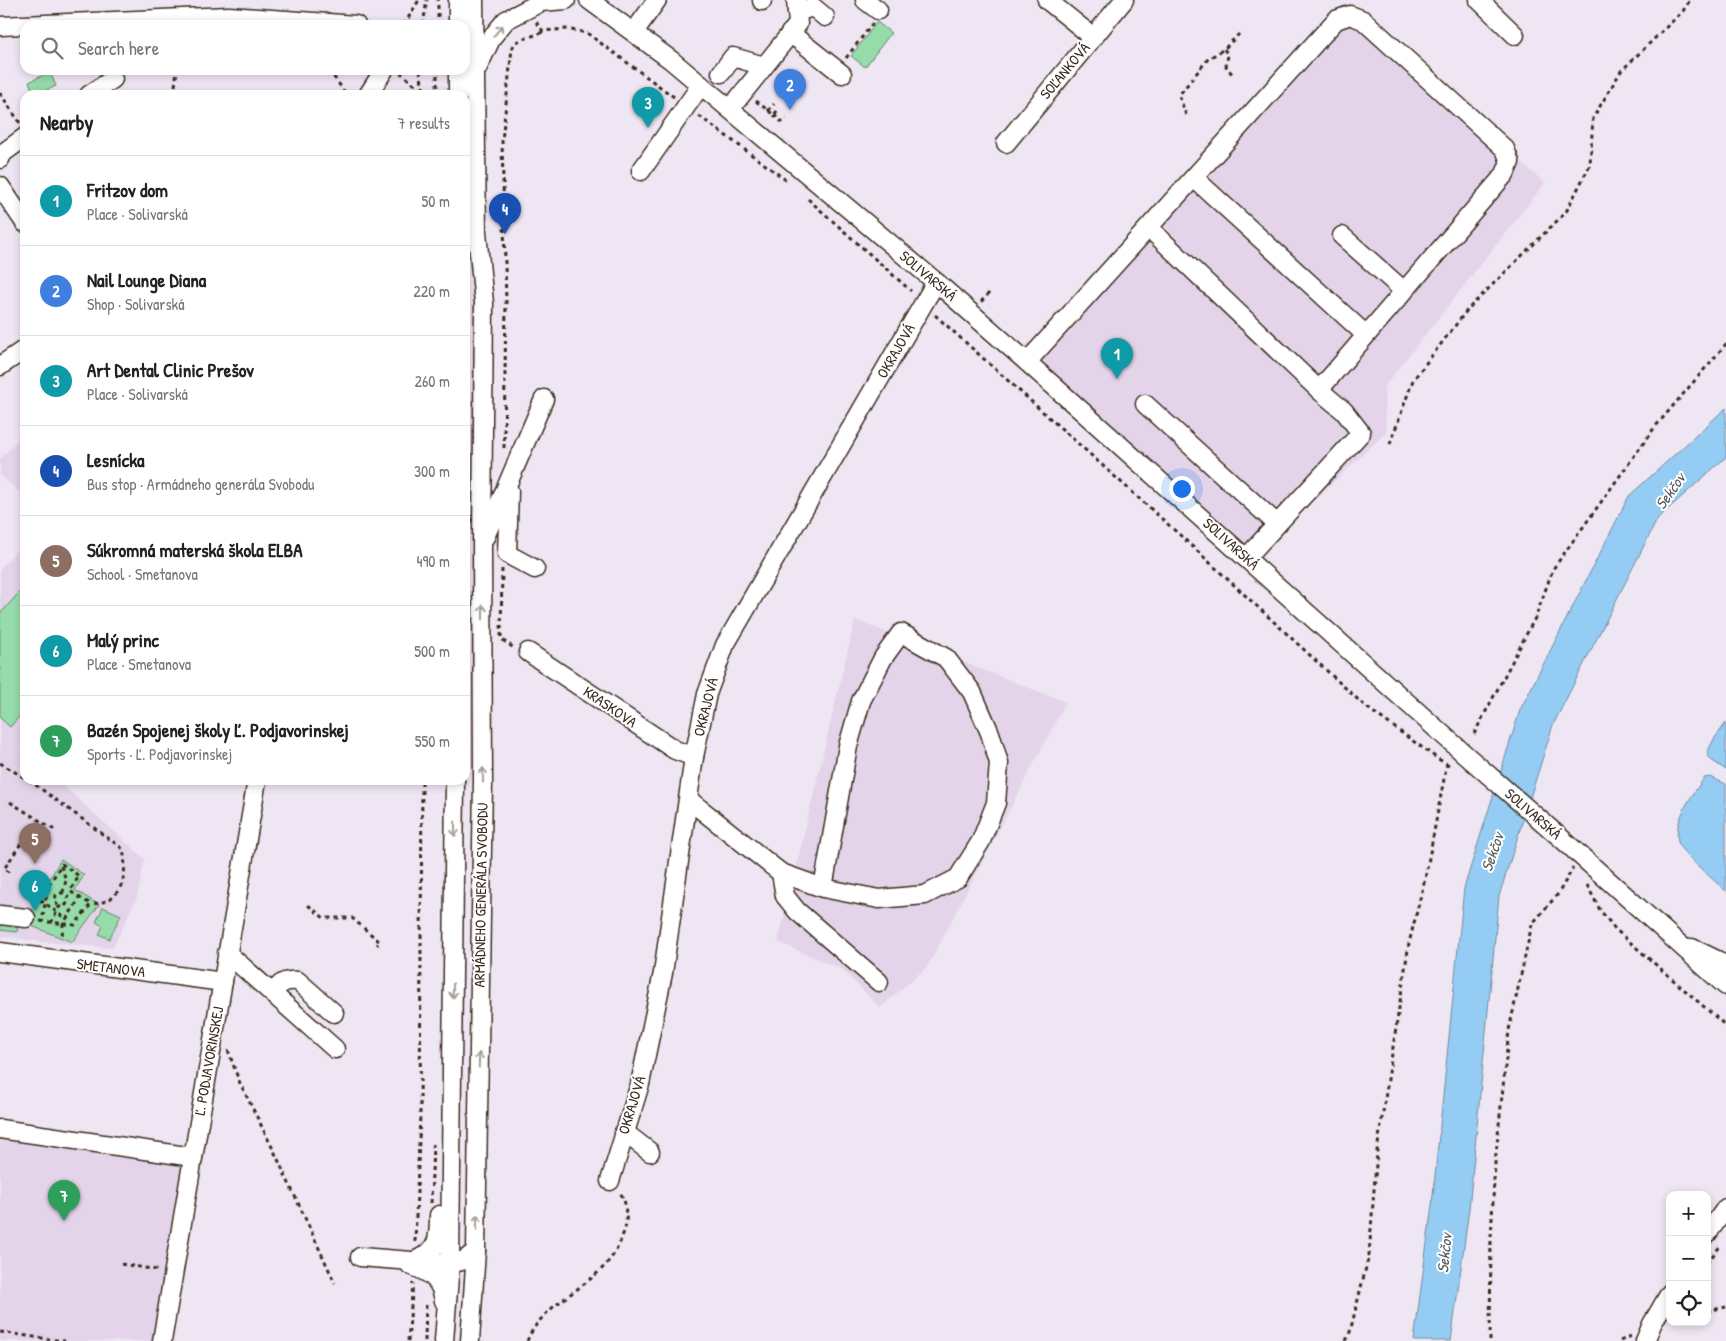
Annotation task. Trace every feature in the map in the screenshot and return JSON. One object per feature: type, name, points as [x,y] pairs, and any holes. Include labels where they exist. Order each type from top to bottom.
[{"type":"street","points":[[458,0],[458,20]]},
{"type":"street","name":"ARMÁDNEHO GENERÁLA SVOBODU","points":[[470,1341],[476,1251],[483,780],[484,303],[477,233],[474,0]]},
{"type":"street","points":[[475,74],[492,37],[506,20],[541,2],[566,0],[593,3]]},
{"type":"street","points":[[634,32],[657,0]]},
{"type":"street","points":[[1047,0],[1093,37]]},
{"type":"street","name":"SOĽANKOVÁ","points":[[1006,143],[1124,0]]},
{"type":"street","points":[[1479,0],[1515,35]]},
{"type":"street","name":"SOLIVARSKÁ","points":[[593,3],[634,32],[701,85],[936,282],[1246,558],[1462,762],[1562,838],[1726,986]]},
{"type":"street","points":[[730,109],[798,24],[796,6],[813,8],[825,17]]},
{"type":"street","points":[[137,20],[229,16],[285,20]]},
{"type":"street","points":[[1027,362],[1336,20],[1350,16],[1362,20],[1505,150],[1510,162],[1504,174],[1319,390]]},
{"type":"street","points":[[0,26],[20,25]]},
{"type":"street","points":[[790,33],[842,69]]},
{"type":"street","points":[[721,72],[733,57],[764,66]]},
{"type":"street","points":[[371,90],[382,75]]},
{"type":"street","points":[[382,90],[384,75]]},
{"type":"street","points":[[458,75],[458,90]]},
{"type":"street","points":[[96,90],[113,80]]},
{"type":"street","points":[[641,171],[701,85]]},
{"type":"street","points":[[0,159],[3,153],[20,141]]},
{"type":"street","points":[[1194,178],[1366,335]]},
{"type":"street","points":[[0,186],[20,216]]},
{"type":"street","points":[[1148,228],[1319,390],[1344,411],[1360,433],[1246,558]]},
{"type":"street","points":[[1342,236],[1404,292]]},
{"type":"street","name":"OKRAJOVÁ","points":[[610,1181],[640,1084],[663,973],[694,757],[707,694],[725,645],[936,282]]},
{"type":"street","points":[[0,366],[20,352]]},
{"type":"street","points":[[482,544],[544,399]]},
{"type":"street","points":[[1145,404],[1277,524]]},
{"type":"street","points":[[509,480],[507,554],[535,569]]},
{"type":"street","points":[[689,800],[781,873],[823,888],[879,899],[925,894],[958,878],[981,841],[996,803],[999,763],[990,733],[972,692],[946,658],[901,633],[883,658],[861,701],[848,746],[823,888]]},
{"type":"street","name":"KRASKOVA","points":[[528,652],[675,750],[694,757]]},
{"type":"street","name":"Ľ. PODJAVORINSKEJ","points":[[162,1341],[255,785]]},
{"type":"street","name":"ARMÁDNEHO GENERÁLA SVOBODU","points":[[444,1341],[450,1264],[455,785]]},
{"type":"street","points":[[781,873],[785,896],[797,911],[879,982]]},
{"type":"street","points":[[0,915],[33,920]]},
{"type":"street","points":[[1676,941],[1717,960],[1726,968]]},
{"type":"street","name":"SMETANOVA","points":[[0,952],[222,982]]},
{"type":"street","points":[[227,953],[335,1049]]},
{"type":"street","points":[[273,994],[279,984],[288,980],[298,981],[334,1013]]},
{"type":"street","points":[[0,1128],[193,1157]]},
{"type":"street","points":[[624,1132],[650,1152]]},
{"type":"street","points":[[418,1267],[436,1245],[439,1236],[440,1185],[451,1140]]},
{"type":"street","points":[[1711,1229],[1726,1208]]},
{"type":"street","points":[[1711,1230],[1726,1213]]},
{"type":"street","points":[[418,1267],[450,1264],[465,1260],[476,1251]]},
{"type":"street","points":[[360,1257],[396,1260],[418,1267],[436,1278],[443,1292],[446,1313]]},
{"type":"street","points":[[450,1264],[462,1274],[464,1282],[460,1341]]},
{"type":"street","points":[[1645,1341],[1666,1300]]},
{"type":"path","points":[[407,20],[419,0]]},
{"type":"path","points":[[424,20],[427,0]]},
{"type":"path","points":[[438,0],[438,20]]},
{"type":"path","points":[[1390,444],[1413,380],[1468,309],[1566,212],[1590,165],[1593,118],[1620,71],[1683,11],[1690,0]]},
{"type":"path","points":[[525,9],[543,31]]},
{"type":"path","points":[[842,69],[873,10]]},
{"type":"path","points":[[504,456],[506,303],[502,141],[512,48],[516,42],[543,31],[566,29],[587,33],[786,180]]},
{"type":"path","points":[[1186,115],[1179,95],[1208,59],[1224,49],[1239,34]]},
{"type":"path","points":[[1224,49],[1228,55],[1226,66],[1232,74]]},
{"type":"path","points":[[175,86],[176,75]]},
{"type":"path","points":[[333,75],[344,90]]},
{"type":"path","points":[[403,75],[420,90]]},
{"type":"path","points":[[421,75],[423,90]]},
{"type":"path","points":[[437,75],[437,90]]},
{"type":"path","points":[[0,93],[20,123]]},
{"type":"path","points":[[755,100],[782,122],[786,118]]},
{"type":"path","points":[[0,106],[6,102]]},
{"type":"path","points":[[768,111],[774,104]]},
{"type":"path","points":[[774,115],[779,108]]},
{"type":"path","points":[[801,193],[924,302],[949,328],[1014,384],[1366,707],[1447,763],[1462,762]]},
{"type":"path","points":[[981,303],[990,292]]},
{"type":"path","points":[[1474,734],[1536,616],[1554,569],[1655,427],[1726,344]]},
{"type":"path","points":[[501,639],[502,562]]},
{"type":"path","points":[[0,763],[20,775]]},
{"type":"path","points":[[1346,1341],[1350,1332],[1369,1255],[1377,1151],[1409,943],[1425,879],[1447,763]]},
{"type":"path","points":[[36,785],[123,849],[125,872],[122,885],[113,898],[102,904],[91,904],[70,891]]},
{"type":"path","points":[[422,785],[418,1267],[424,1341]]},
{"type":"path","points":[[10,802],[53,829],[46,839]]},
{"type":"path","points":[[9,872],[4,869],[22,842]]},
{"type":"path","points":[[1567,861],[1581,874]]},
{"type":"path","points":[[61,866],[62,864],[79,876],[68,895],[68,901],[65,906],[59,906],[55,902],[56,896],[63,892]]},
{"type":"path","points":[[61,866],[48,886],[45,904],[33,920],[75,925],[91,904]]},
{"type":"path","points":[[61,866],[66,880],[63,892]]},
{"type":"path","points":[[1490,1341],[1491,1237],[1495,1172],[1509,1030],[1532,924],[1558,894],[1573,867]]},
{"type":"path","points":[[1585,881],[1600,910],[1615,929],[1726,1026]]},
{"type":"path","points":[[47,892],[56,896]]},
{"type":"path","points":[[63,892],[68,895]]},
{"type":"path","points":[[34,895],[66,919]]},
{"type":"path","points":[[62,937],[63,924],[80,898]]},
{"type":"path","points":[[68,901],[75,905]]},
{"type":"path","points":[[308,905],[324,918],[352,918],[380,942],[377,946]]},
{"type":"path","points":[[51,923],[59,906]]},
{"type":"path","points":[[226,1044],[239,1081],[275,1153],[335,1283]]},
{"type":"path","points":[[430,1206],[433,1141]]},
{"type":"path","points":[[527,1341],[532,1328],[555,1305],[601,1272],[618,1249],[626,1224],[625,1199],[610,1181]]},
{"type":"path","points":[[1711,1258],[1726,1239]]},
{"type":"path","points":[[121,1264],[173,1273]]},
{"type":"path","points":[[408,1341],[418,1267]]},
{"type":"path","points":[[1711,1310],[1726,1307]]},
{"type":"path","points":[[0,1332],[65,1341]]},
{"type":"shaded area","points":[[1337,13],[1483,130],[1545,183],[1384,387],[1386,433],[1267,544],[1250,570],[1028,354]]},
{"type":"shaded area","points":[[20,437],[20,493],[0,475],[0,459]]},
{"type":"shaded area","points":[[20,546],[20,785],[63,785],[145,859],[137,897],[113,948],[0,936],[0,569]]},
{"type":"shaded area","points":[[855,620],[1066,702],[928,966],[880,1008],[843,970],[778,942]]},
{"type":"shaded area","points":[[0,1120],[190,1148],[159,1341],[0,1341]]},
{"type":"green space","points":[[877,22],[891,33],[865,67],[851,56]]},
{"type":"green space","points":[[44,75],[51,75],[56,86],[47,90],[33,90],[29,82]]},
{"type":"green space","points":[[20,592],[20,716],[10,727],[0,718],[0,614]]},
{"type":"green space","points":[[61,859],[84,875],[75,890],[99,905],[72,942],[24,923]]},
{"type":"green space","points":[[103,907],[121,915],[109,939],[99,934],[103,926],[96,922]]},
{"type":"green space","points":[[0,923],[18,925],[17,932],[0,930]]},
{"type":"water","name":"Sekčov","points":[[1726,408],[1726,457],[1658,518],[1553,725],[1499,896],[1469,1209],[1451,1341],[1414,1341],[1432,1205],[1464,888],[1520,710],[1629,496]]},
{"type":"water","points":[[1726,723],[1726,770],[1711,760],[1707,753],[1714,739]]},
{"type":"water","points":[[1710,777],[1726,784],[1726,891],[1686,855],[1679,845],[1677,836],[1680,818],[1689,801],[1704,778]]},
{"type":"place","name":"Nail Lounge Diana","points":[[790,110]]},
{"type":"place","name":"Art Dental Clinic Prešov","points":[[648,128]]},
{"type":"place","name":"Lesnícka","points":[[505,234]]},
{"type":"place","name":"Fritzov dom","points":[[1117,379]]},
{"type":"place","name":"Súkromná materská škola ELBA","points":[[35,864]]},
{"type":"place","name":"Malý princ","points":[[35,911]]},
{"type":"place","name":"Bazén Spojenej školy Ľ. Podjavorinskej","points":[[64,1221]]}]
